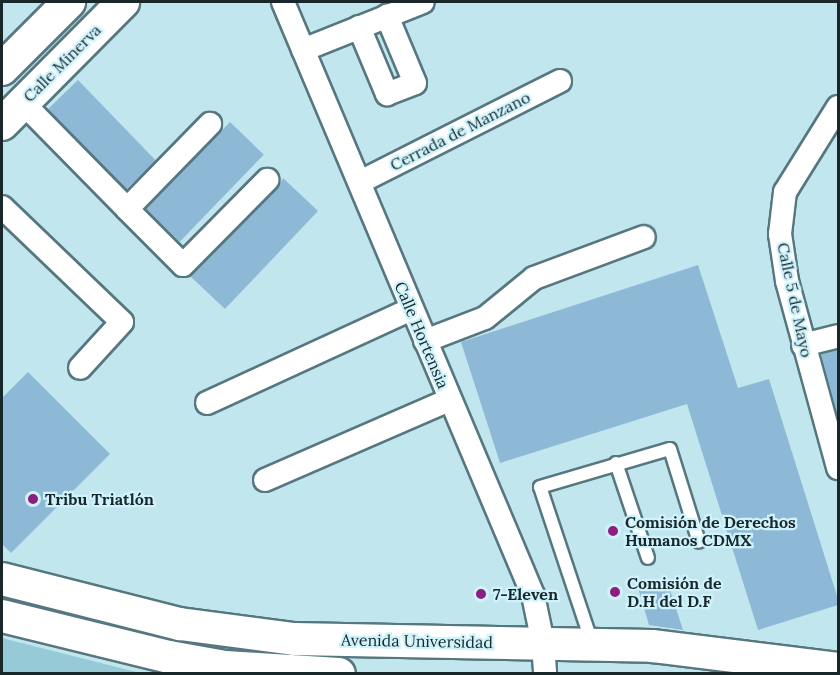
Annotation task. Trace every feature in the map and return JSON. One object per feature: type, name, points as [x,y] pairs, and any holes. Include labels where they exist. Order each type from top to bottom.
[{"type":"main road","points":[[2,69],[69,2]]},
{"type":"main road","name":"Calle Minerva","points":[[12,114],[123,2]]},
{"type":"main road","name":"Avenida Universidad","points":[[2,579],[180,624],[294,639],[543,642],[652,646],[838,669]]},
{"type":"main road","name":"Avenida Universidad","points":[[2,616],[169,657],[225,667],[339,674]]},
{"type":"street","name":"Calle Hortensia","points":[[283,2],[533,595],[543,642],[545,674]]},
{"type":"street","points":[[303,50],[423,2]]},
{"type":"street","points":[[359,27],[387,94],[416,84],[387,16]]},
{"type":"street","name":"Cerrada de Manzano","points":[[360,182],[560,81]]},
{"type":"street","name":"Calle 5 de Mayo","points":[[838,107],[785,192],[780,234],[787,281],[838,468]]},
{"type":"street","points":[[12,114],[127,209],[183,265],[267,180]]},
{"type":"street","points":[[127,209],[210,124]]},
{"type":"street","points":[[2,207],[122,322],[80,368]]},
{"type":"street","points":[[425,341],[485,318],[534,278],[644,237]]},
{"type":"street","points":[[207,403],[411,309]]},
{"type":"street","points":[[803,345],[838,336]]},
{"type":"street","points":[[265,480],[449,400]]},
{"type":"lane","points":[[592,645],[540,487],[670,449],[699,542]]},
{"type":"lane","points":[[616,463],[648,558]]},
{"type":"shaded area","points":[[2,638],[140,673],[2,673]]},
{"type":"building","points":[[78,80],[156,161],[126,190],[48,109]]},
{"type":"building","points":[[230,122],[264,155],[180,242],[146,209]]},
{"type":"building","points":[[283,178],[318,211],[225,309],[190,276],[277,189]]},
{"type":"building","points":[[698,265],[738,388],[769,379],[838,599],[838,605],[758,630],[687,404],[500,463],[461,342]]},
{"type":"building","points":[[838,350],[838,413],[837,413],[821,354]]},
{"type":"building","name":"Tribu Triatlón","points":[[28,372],[110,454],[11,553],[2,544],[2,398]]},
{"type":"building","points":[[668,581],[683,630],[649,625],[638,588]]},
{"type":"place","name":"Tribu Triatlón","points":[[33,499]]},
{"type":"place","name":"Comisión de Derechos Humanos CDMX","points":[[613,531]]},
{"type":"place","name":"Comisión de D.H del D.F","points":[[615,592]]},
{"type":"place","name":"7-Eleven","points":[[481,594]]}]
